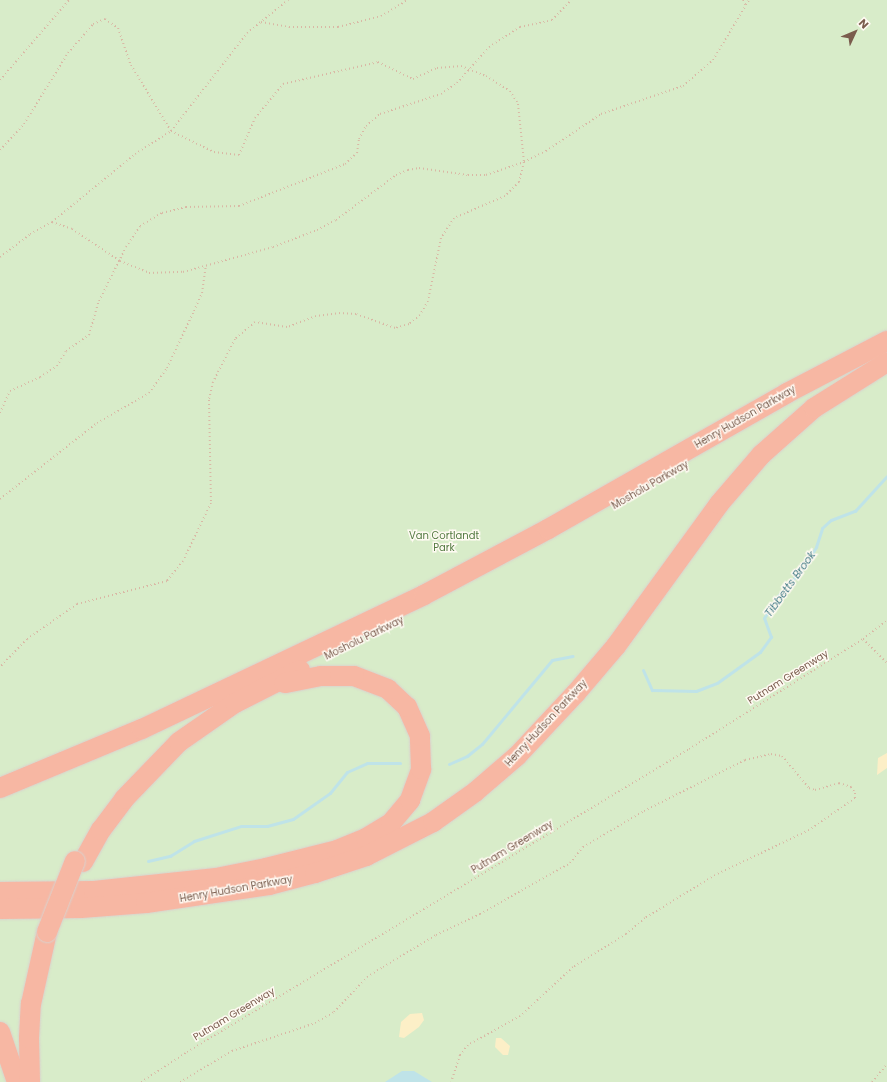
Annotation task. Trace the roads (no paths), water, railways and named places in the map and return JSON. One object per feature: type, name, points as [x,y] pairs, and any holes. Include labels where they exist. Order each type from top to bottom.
[{"type":"highway","name":"Henry Hudson Parkway","points":[[0,788],[261,681],[489,562],[787,393],[887,341]]},
{"type":"highway","name":"Mosholu Parkway","points":[[30,1082],[28,1038],[31,1004],[52,932],[79,862],[115,810],[162,757],[261,681],[526,555],[794,403],[887,354]]},
{"type":"highway","name":"Henry Hudson Parkway","points":[[0,909],[81,908],[146,903],[269,885],[315,873],[366,856],[433,822],[475,792],[517,756],[576,693],[627,630],[719,504],[761,455],[825,401],[887,362]]},
{"type":"highway","points":[[0,892],[94,891],[216,878],[266,868],[343,848],[374,834],[398,817],[415,790],[423,758],[417,726],[401,700],[381,685],[344,675],[261,681]]},
{"type":"highway","name":"Mosholu Parkway","points":[[39,1082],[40,1015],[52,932]]},
{"type":"highway","points":[[0,1032],[17,1082]]},
{"type":"water","points":[[402,1071],[414,1071],[432,1082],[385,1082]]},
{"type":"waterway","name":"Tibbetts Brook","points":[[643,670],[652,690],[696,691],[717,683],[760,652],[771,637],[764,618],[778,596],[803,568],[816,547],[822,528],[831,520],[855,511],[887,476]]},
{"type":"waterway","name":"Tibbetts Brook","points":[[449,764],[467,756],[482,744],[552,660],[573,656]]},
{"type":"waterway","name":"Tibbetts Brook","points":[[148,861],[170,856],[194,841],[241,826],[267,826],[293,819],[330,793],[347,772],[367,763],[400,763]]},
{"type":"park label","name":"Van Cortlandt Park","points":[[444,540]]}]
